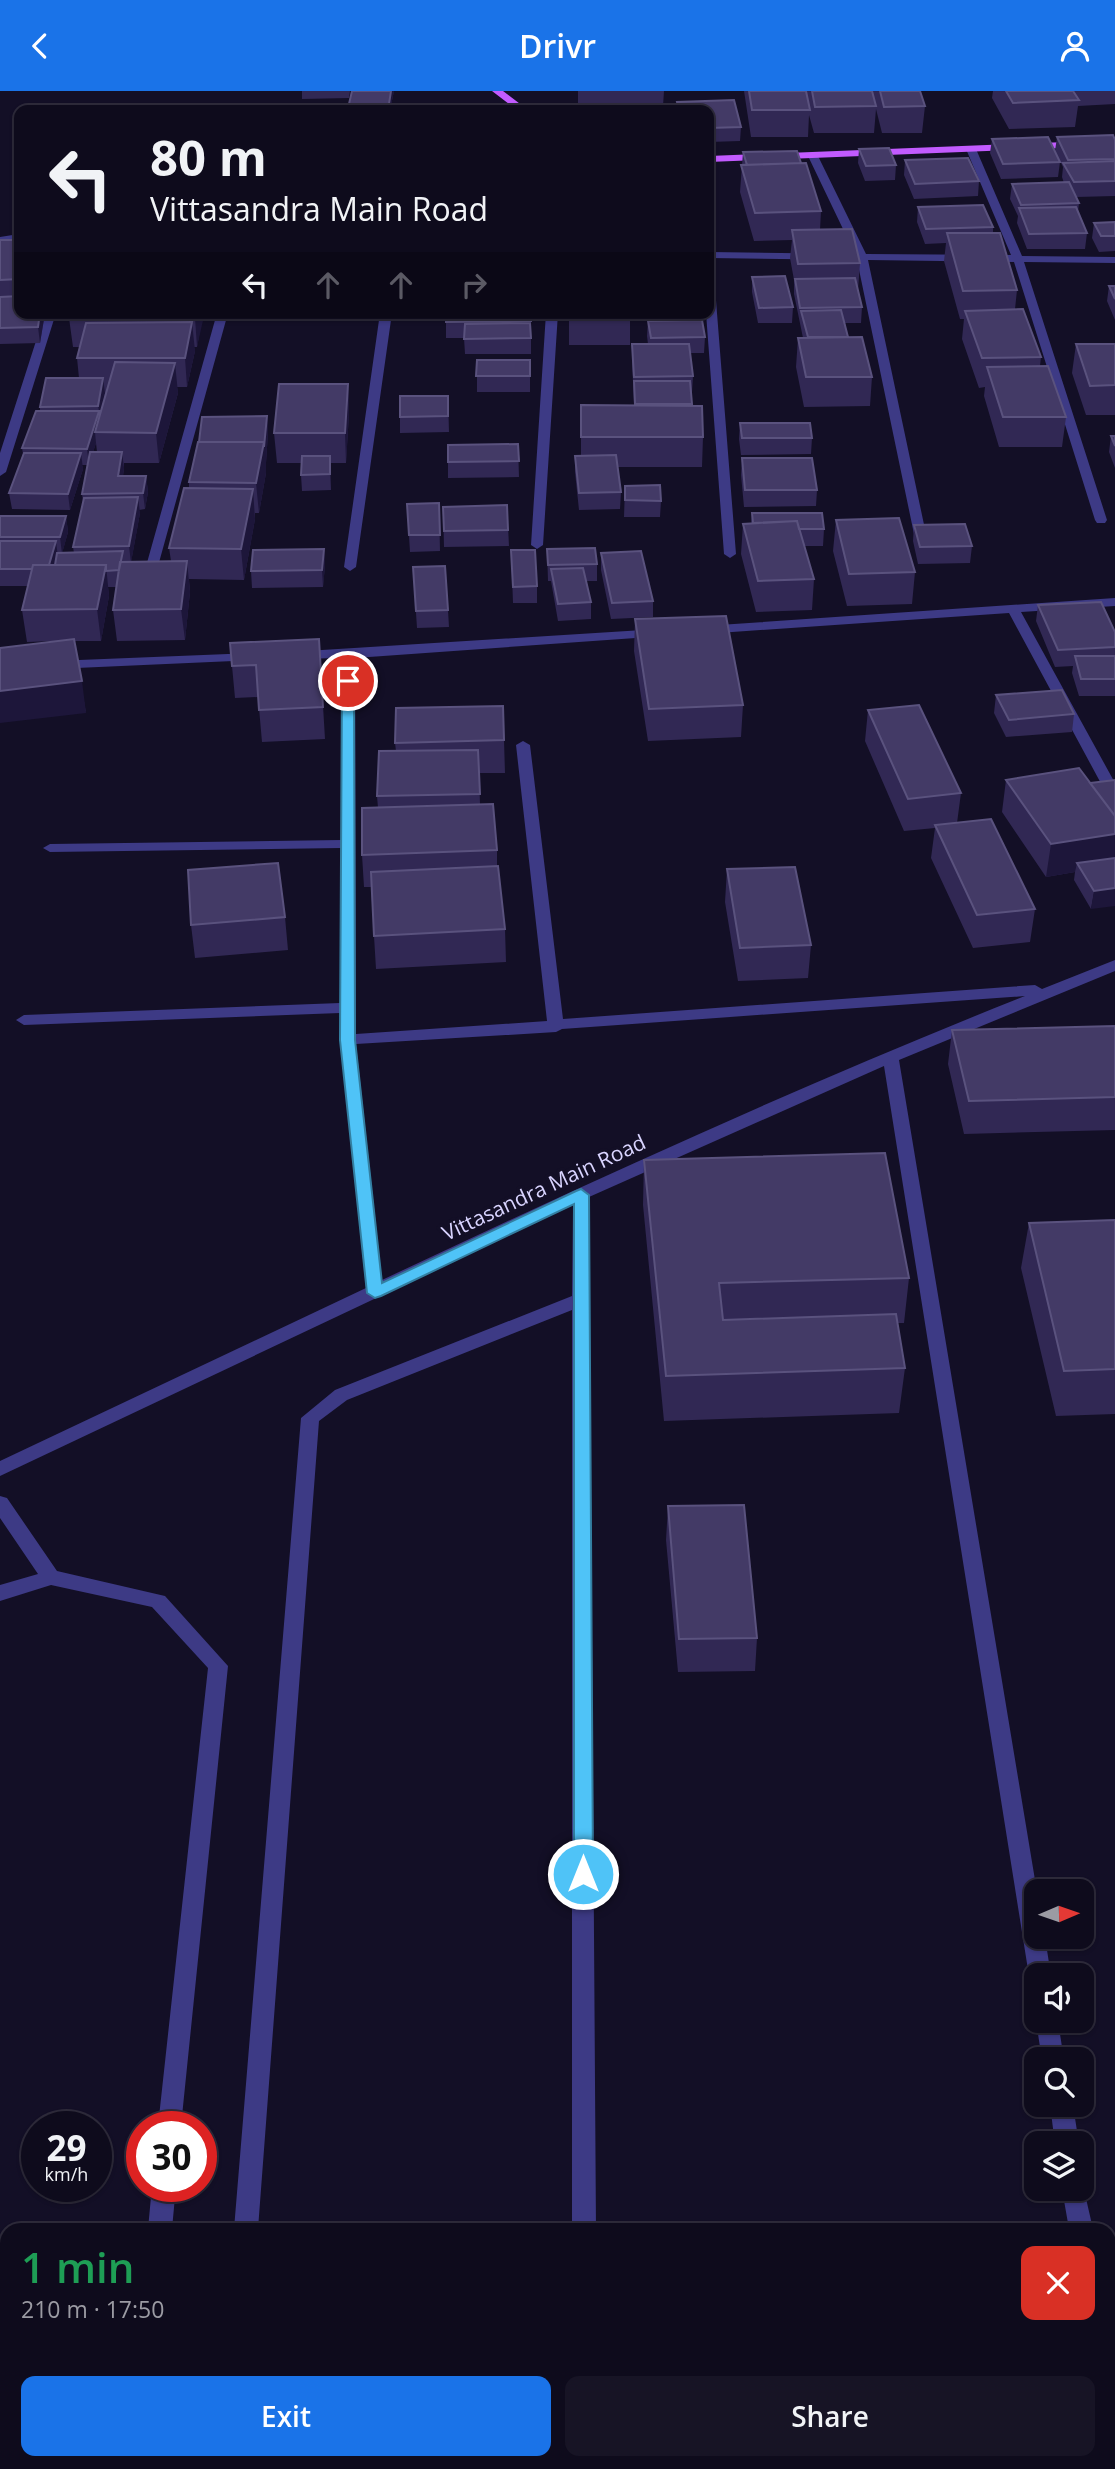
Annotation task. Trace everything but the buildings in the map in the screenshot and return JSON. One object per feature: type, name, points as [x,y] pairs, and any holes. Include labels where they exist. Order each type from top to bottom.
[{"type":"main road","points":[[497,91],[516,105]]},
{"type":"main road","points":[[714,159],[1115,143]]},
{"type":"street","points":[[971,149],[1018,259],[1101,520]]},
{"type":"street","points":[[813,156],[862,257],[920,534]]},
{"type":"street","points":[[714,255],[1115,260]]},
{"type":"street","points":[[0,472],[49,319]]},
{"type":"street","points":[[149,577],[221,319]]},
{"type":"street","points":[[350,566],[385,319]]},
{"type":"street","points":[[537,545],[552,319]]},
{"type":"street","points":[[712,319],[730,554]]},
{"type":"street","points":[[44,665],[348,654],[1115,602]]},
{"type":"street","points":[[1013,610],[1111,789]]},
{"type":"street","points":[[348,654],[348,1040],[375,1293]]},
{"type":"street","points":[[523,745],[556,1027]]},
{"type":"street","points":[[50,848],[348,844]]},
{"type":"street","name":"Vittasandra Main Road","points":[[0,1469],[581,1195],[890,1056],[1115,965]]},
{"type":"street","points":[[348,1040],[1053,989]]},
{"type":"street","points":[[24,1020],[348,1008]]},
{"type":"street","points":[[890,1056],[1038,1963]]},
{"type":"street","points":[[581,1195],[584,2223]]},
{"type":"street","points":[[246,2223],[310,1418],[341,1395],[582,1299]]},
{"type":"street","points":[[0,1503],[51,1577]]},
{"type":"street","points":[[0,1593],[51,1577],[158,1601],[218,1666],[172,2111]]},
{"type":"street","points":[[1076,2201],[1080,2223]]},
{"type":"street","points":[[161,2223],[163,2202]]},
{"type":"route","points":[[348,681],[348,1040],[375,1293],[581,1195],[583,1874]]}]
